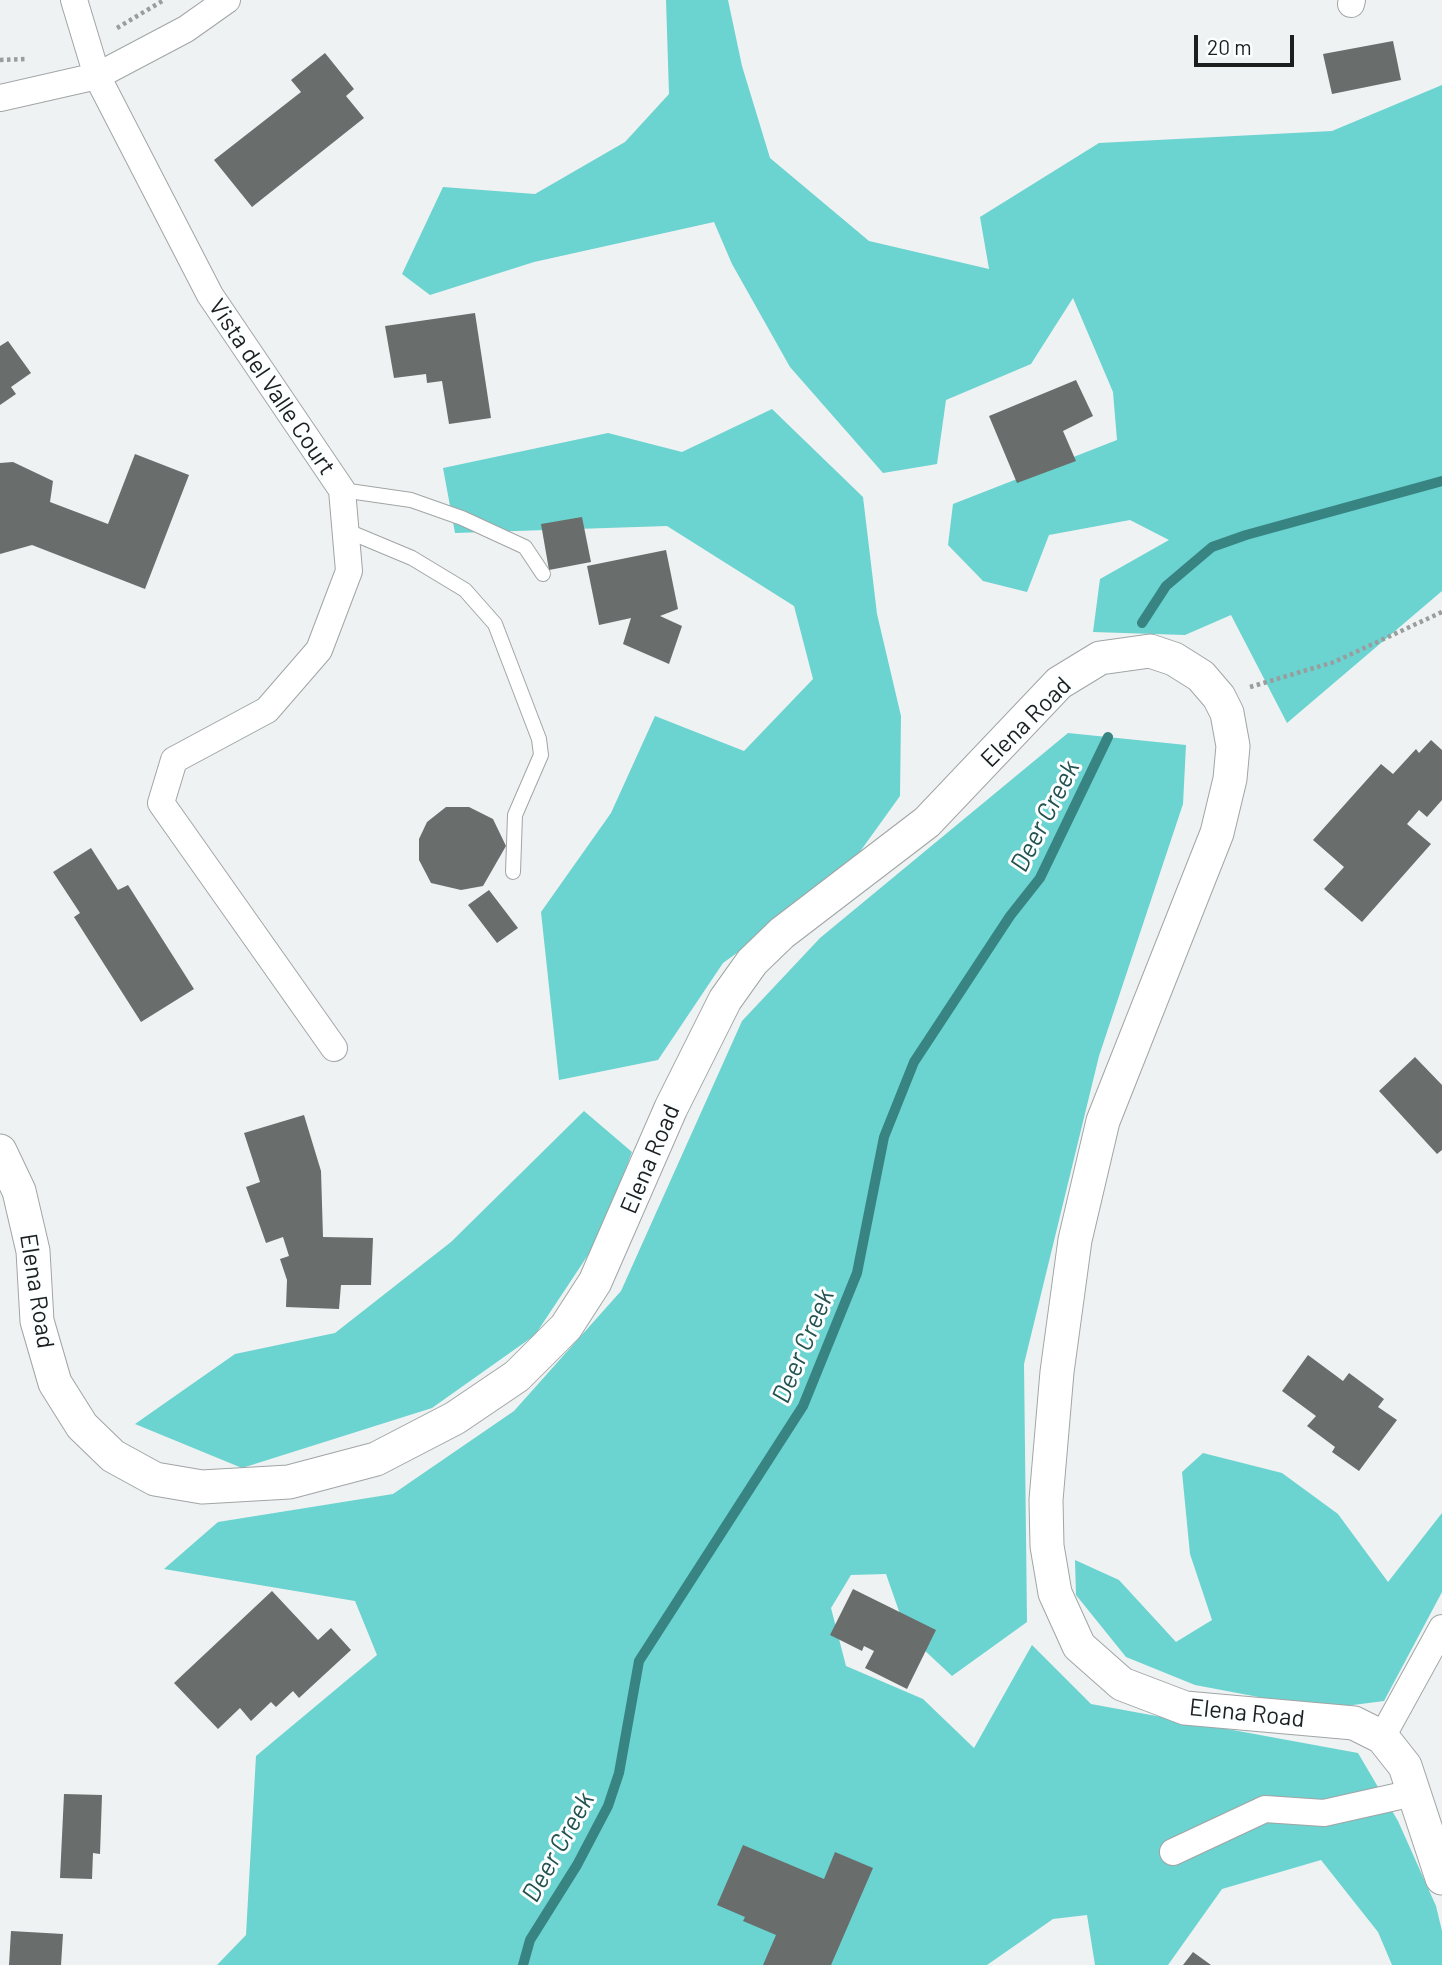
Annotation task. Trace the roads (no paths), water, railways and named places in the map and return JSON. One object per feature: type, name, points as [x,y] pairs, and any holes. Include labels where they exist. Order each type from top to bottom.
[{"type":"street","name":"Vista del Valle Court","points":[[74,0],[97,76],[210,295],[342,490],[349,572],[319,650],[267,710],[174,760],[161,803],[334,1048]]},
{"type":"street","points":[[0,98],[97,76],[186,29],[227,0]]},
{"type":"street","name":"Elena Road","points":[[0,1151],[19,1191],[33,1251],[37,1321],[55,1383],[82,1426],[113,1456],[155,1479],[202,1487],[289,1482],[376,1459],[456,1418],[517,1376],[566,1327],[595,1282],[671,1108],[725,1000],[752,962],[782,933],[927,822],[1059,683],[1100,658],[1150,651],[1162,655],[1201,676],[1219,697],[1227,713],[1233,746],[1230,779],[1217,832],[1103,1121],[1075,1240],[1055,1385],[1046,1500],[1047,1546],[1055,1593],[1079,1646],[1122,1684],[1185,1708],[1354,1723],[1382,1737],[1405,1766],[1442,1878]]},
{"type":"street","points":[[1382,1737],[1442,1628]]},
{"type":"street","points":[[1173,1852],[1265,1809],[1324,1813],[1413,1793]]},
{"type":"lane","points":[[342,490],[411,500],[462,518],[525,547],[543,574]]},
{"type":"lane","points":[[345,530],[412,558],[465,590],[495,624],[539,738],[541,755],[515,815],[513,872]]},
{"type":"waterway","name":"Deer Creek","points":[[1142,623],[1166,586],[1212,547],[1246,535],[1442,481]]},
{"type":"waterway","name":"Deer Creek","points":[[523,1965],[530,1940],[577,1865],[608,1806],[619,1773],[639,1661],[803,1406],[857,1273],[884,1137],[914,1062],[1010,916],[1040,878],[1108,737]]}]
